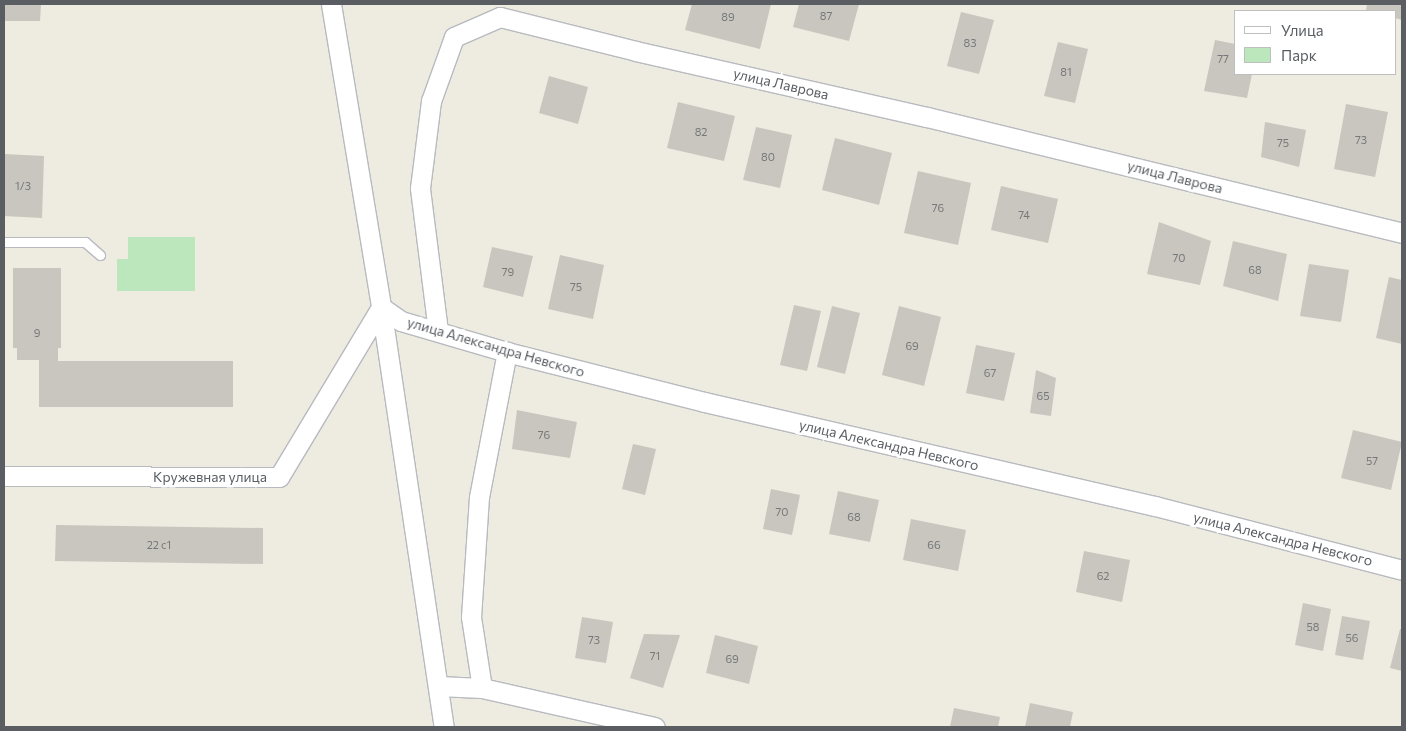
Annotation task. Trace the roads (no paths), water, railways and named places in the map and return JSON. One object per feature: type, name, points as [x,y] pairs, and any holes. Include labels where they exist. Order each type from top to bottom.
[{"type":"street","points":[[331,4],[382,307],[444,727]]},
{"type":"street","name":"улица Лаврова","points":[[438,331],[420,188],[432,101],[454,37],[500,17],[636,51],[937,119],[1402,233]]},
{"type":"street","name":"улица Александра Невского","points":[[382,307],[401,321],[507,352],[704,402],[1155,506],[1402,570]]},
{"type":"street","name":"Кружевная улица","points":[[4,476],[279,477],[382,307]]},
{"type":"street","points":[[482,688],[471,617],[479,497],[507,352]]},
{"type":"street","points":[[438,686],[482,688],[655,727]]},
{"type":"lane","points":[[4,242],[85,242],[100,255]]}]
